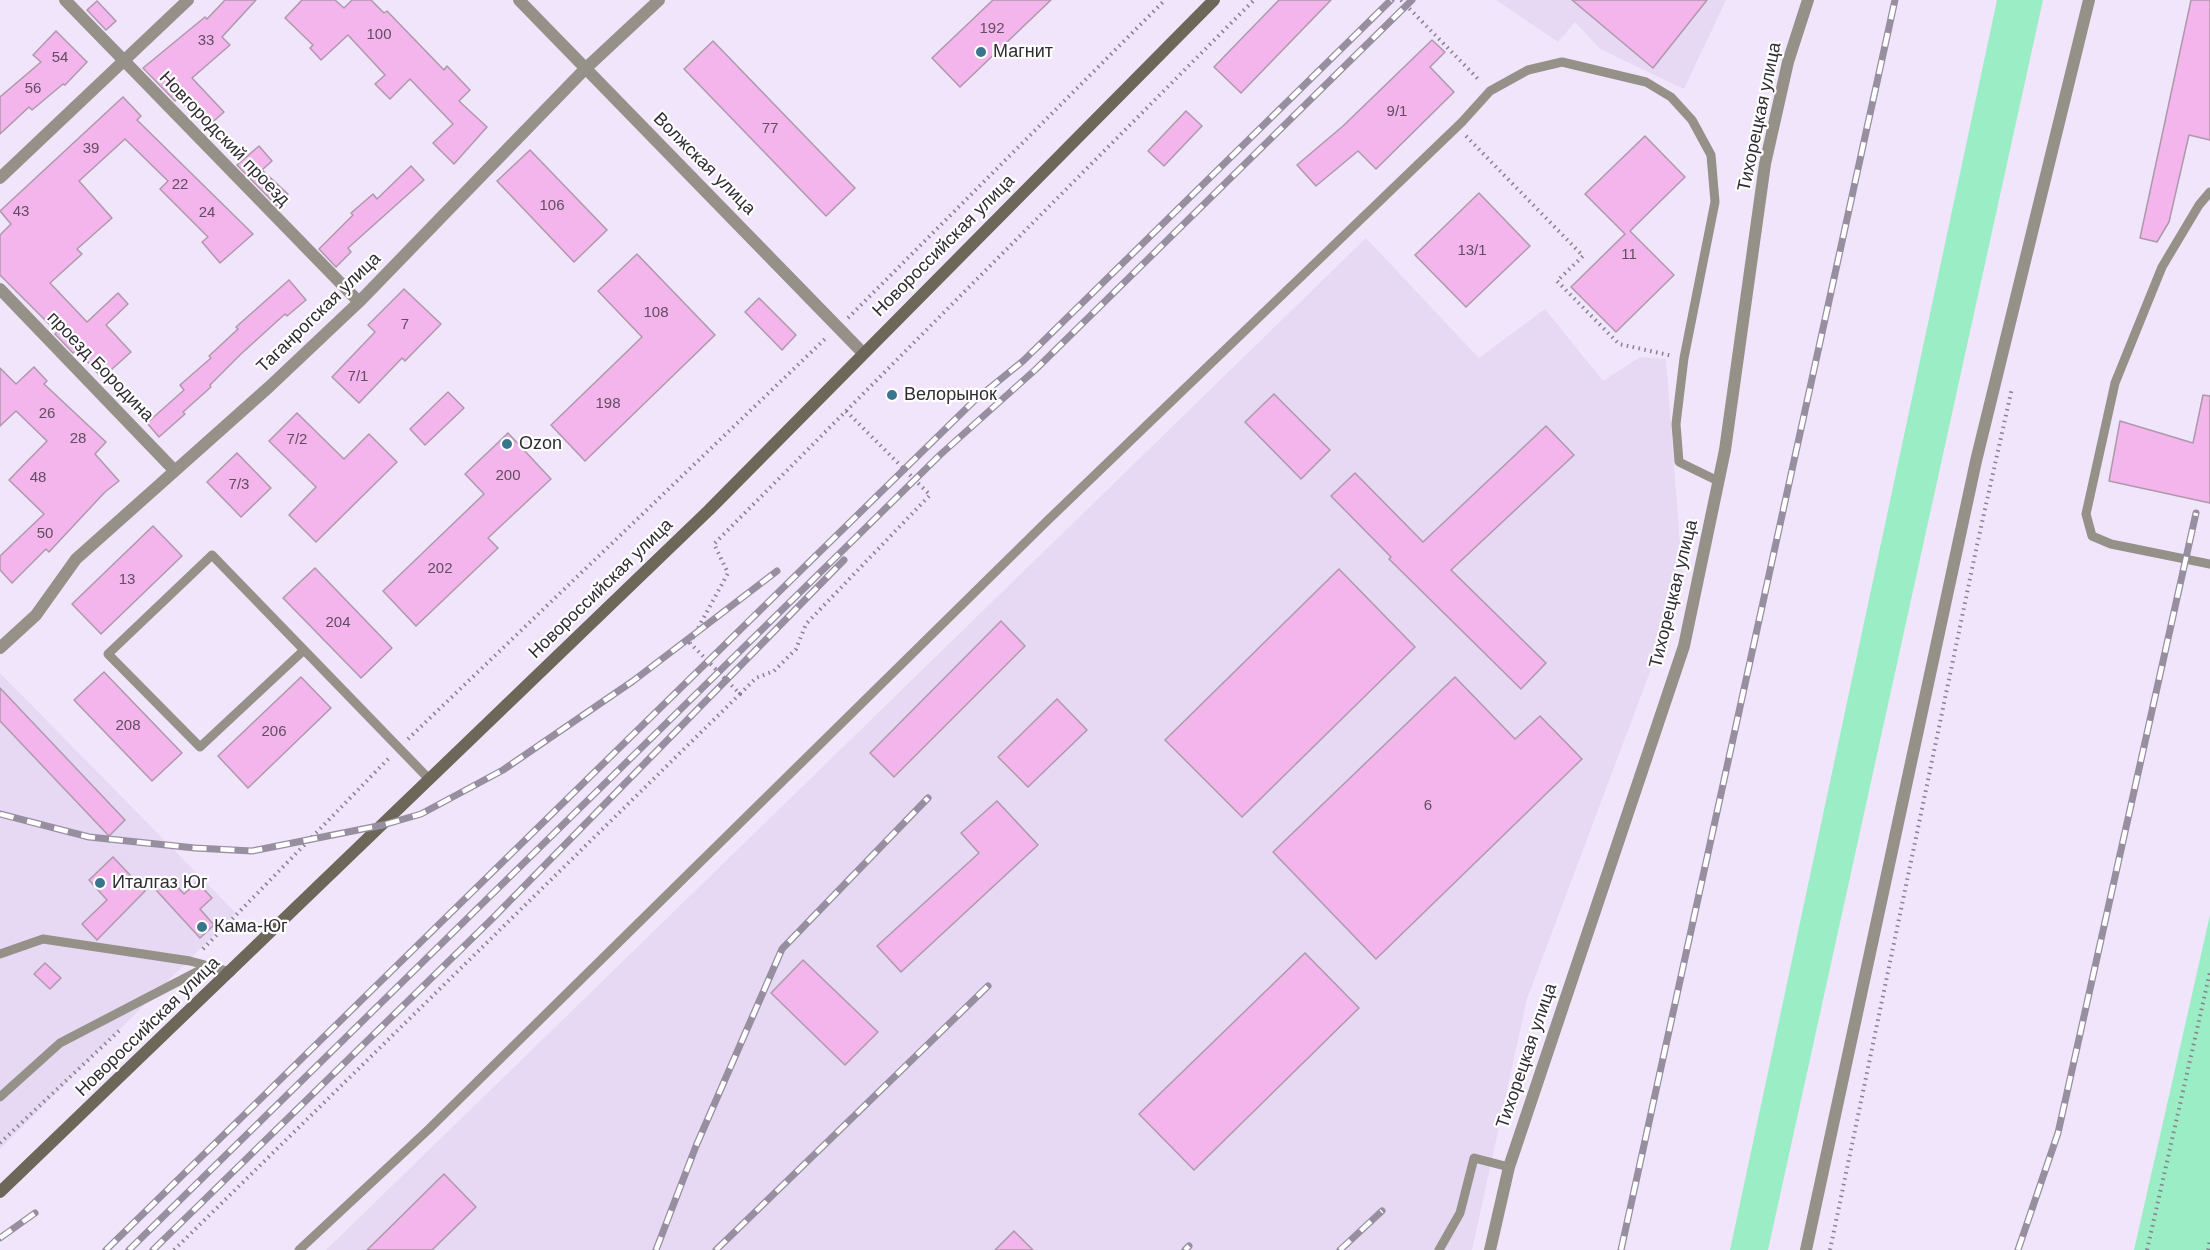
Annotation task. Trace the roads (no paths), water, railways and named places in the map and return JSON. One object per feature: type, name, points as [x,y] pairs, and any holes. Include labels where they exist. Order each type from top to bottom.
[{"type":"main road","name":"Новороссийская улица","points":[[0,1192],[709,510],[1214,0]]},
{"type":"street","name":"Новгородский проезд","points":[[65,0],[359,302]]},
{"type":"street","points":[[0,178],[188,0]]},
{"type":"street","name":"Волжская улица","points":[[519,0],[863,353]]},
{"type":"street","name":"Таганрогская улица","points":[[0,648],[36,615],[76,559],[269,387],[359,302],[585,69],[660,0]]},
{"type":"street","name":"Тихорецкая улица","points":[[1490,1250],[1509,1167],[1684,646],[1718,481],[1766,164],[1788,62],[1808,0]]},
{"type":"street","points":[[1806,1250],[1976,461],[2089,0]]},
{"type":"street","name":"проезд Бородина","points":[[0,288],[174,470]]},
{"type":"lane","points":[[300,1250],[437,1121],[1047,521],[1457,127],[1490,92],[1528,70],[1562,62],[1646,82],[1671,97],[1692,120],[1711,154],[1715,202],[1684,358],[1676,424],[1679,462],[1718,481]]},
{"type":"lane","points":[[2210,192],[2199,205],[2162,267],[2115,383],[2086,514],[2092,536],[2111,544],[2210,564]]},
{"type":"lane","points":[[304,650],[200,747],[108,654],[212,555],[430,780]]},
{"type":"lane","points":[[0,954],[44,939],[190,961],[231,972]]},
{"type":"lane","points":[[0,1097],[60,1043],[207,966]]},
{"type":"lane","points":[[1439,1250],[1460,1213],[1474,1158],[1509,1167]]},
{"type":"railway","points":[[106,1250],[975,400],[1023,361],[1391,0]]},
{"type":"railway","points":[[129,1250],[941,454],[1035,370],[1412,0]]},
{"type":"railway","points":[[1621,1250],[1895,0]]},
{"type":"railway","points":[[2018,1250],[2058,1133],[2196,513]]},
{"type":"railway","points":[[153,1250],[494,917],[844,560]]},
{"type":"railway","points":[[0,814],[89,837],[195,848],[252,851],[383,825],[421,814],[503,770],[633,681],[777,571]]},
{"type":"railway","points":[[656,1250],[696,1146],[782,949],[928,798]]},
{"type":"railway","points":[[716,1250],[988,986]]},
{"type":"railway","points":[[1340,1250],[1382,1211]]},
{"type":"railway","points":[[0,1238],[35,1213]]},
{"type":"railway","points":[[1185,1250],[1189,1246]]},
{"type":"place","name":"Магнит","points":[[981,52]]},
{"type":"place","name":"Велорынок","points":[[892,395]]},
{"type":"place","name":"Ozon","points":[[507,444]]},
{"type":"place","name":"Италгаз Юг","points":[[100,883]]},
{"type":"place","name":"Кама-Юг","points":[[202,927]]}]
